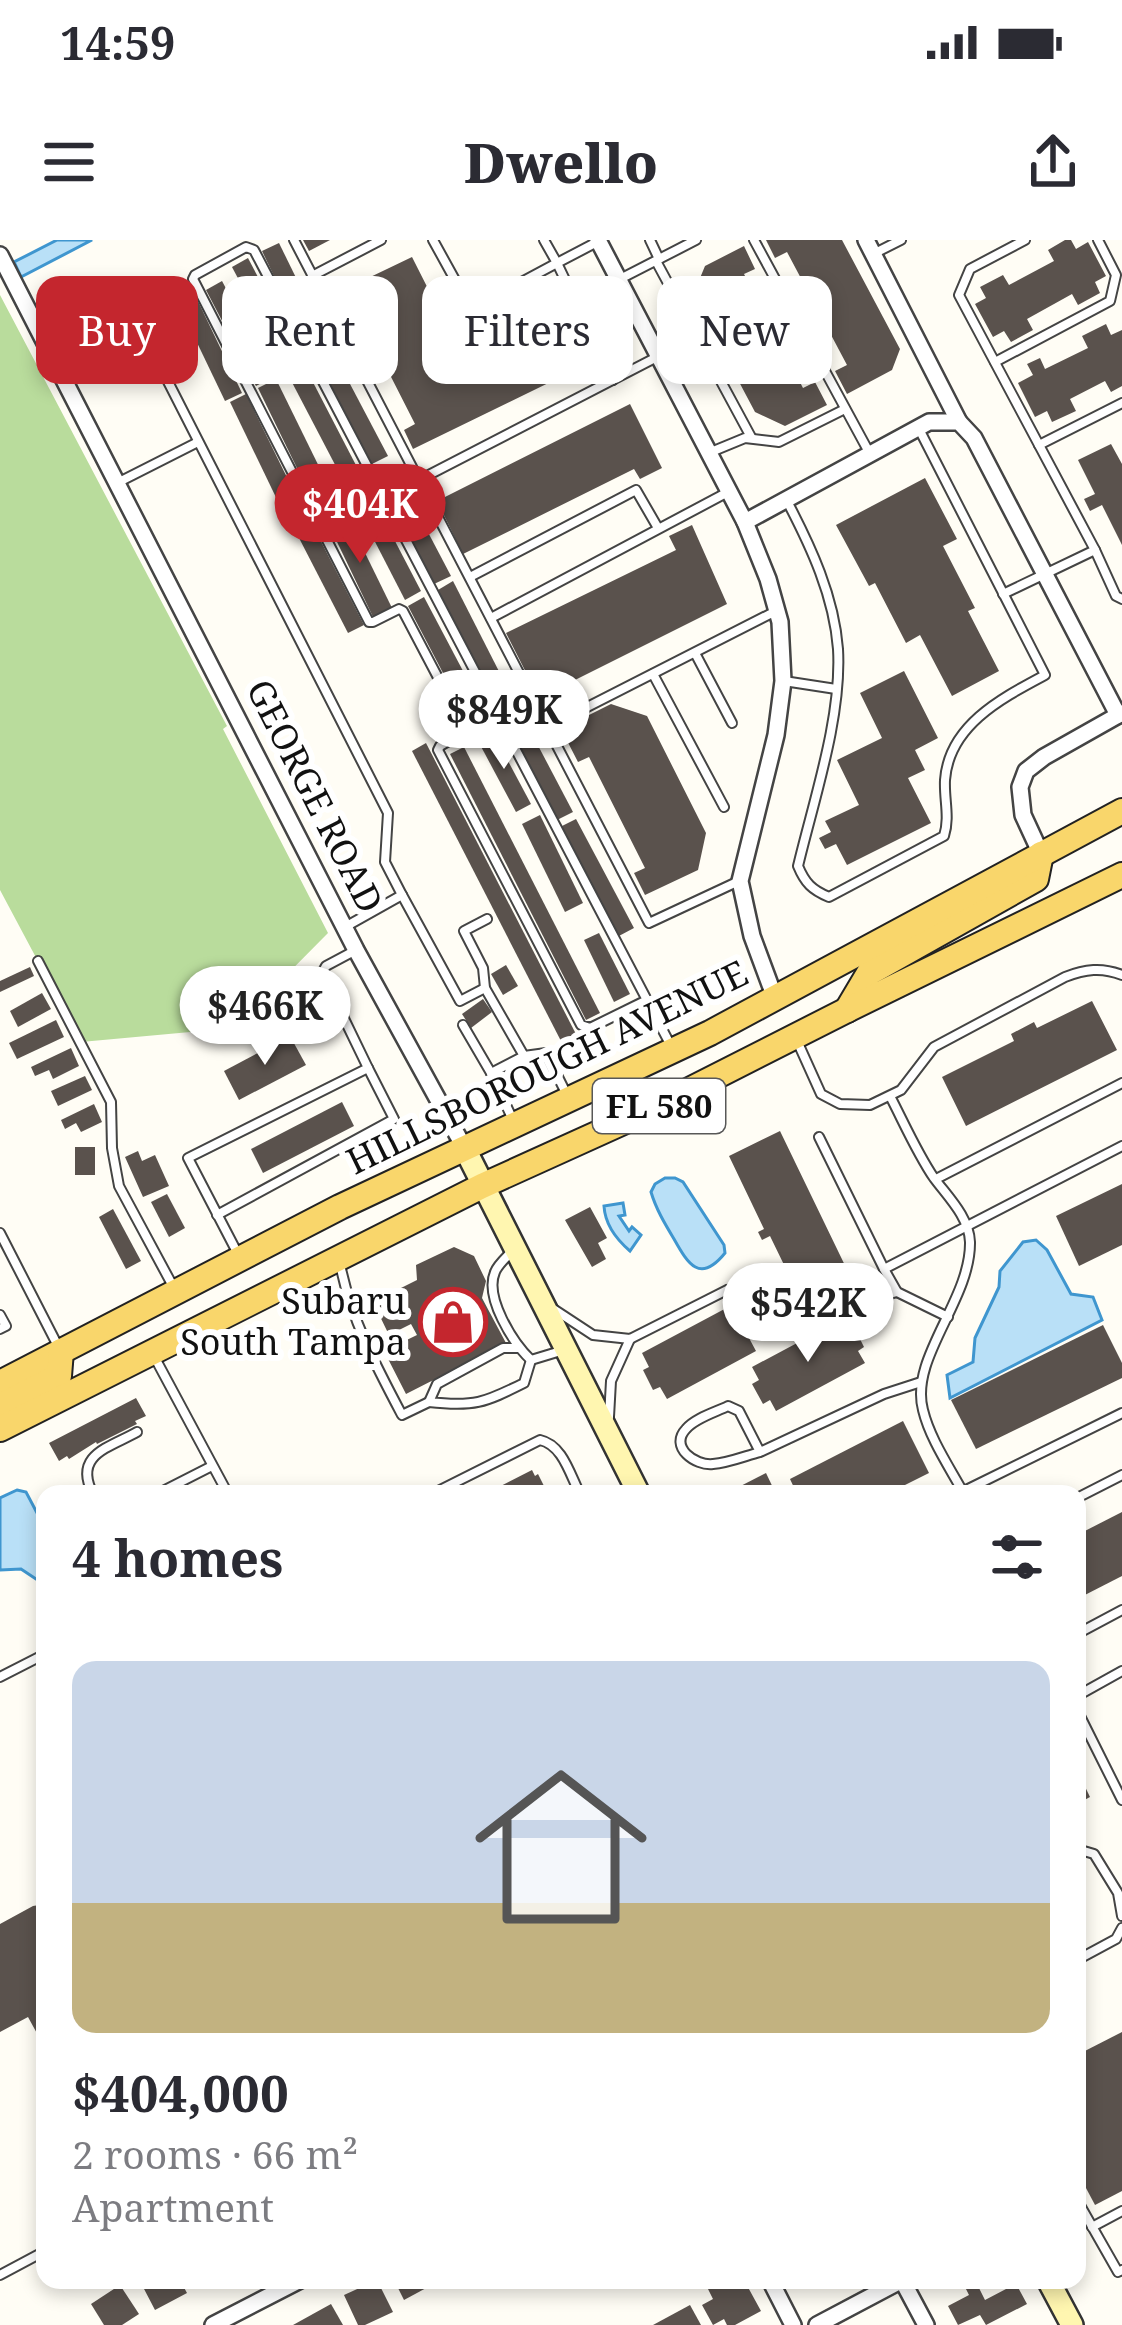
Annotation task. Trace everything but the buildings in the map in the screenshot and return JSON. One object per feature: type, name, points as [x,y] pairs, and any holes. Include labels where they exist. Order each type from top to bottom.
[{"type":"main road","name":"HILLSBOROUGH AVENUE","points":[[0,1383],[239,1258],[674,1051],[1122,811]]},
{"type":"main road","points":[[847,1010],[869,973],[1036,879],[1040,854]]},
{"type":"main road","name":"FL 580","points":[[0,1430],[158,1362],[338,1257],[652,1109],[1122,875]]},
{"type":"main road","points":[[0,1406],[59,1376],[61,1351]]},
{"type":"street","points":[[599,240],[617,276]]},
{"type":"street","points":[[870,247],[959,422],[974,437],[1120,714],[1026,771],[1020,787],[1023,814],[1040,854]]},
{"type":"street","name":"GEORGE ROAD","points":[[0,255],[634,1485]]},
{"type":"street","points":[[633,306],[657,352]]},
{"type":"street","points":[[674,384],[746,522],[777,611],[783,681],[776,735],[740,880],[752,936],[775,998]]},
{"type":"street","points":[[746,522],[929,422],[959,422]]},
{"type":"street","points":[[212,2325],[282,2289]]},
{"type":"street","points":[[775,2289],[793,2325]]},
{"type":"street","points":[[817,2325],[885,2289]]},
{"type":"street","points":[[907,2289],[926,2325]]},
{"type":"street","points":[[1053,2289],[1072,2325]]},
{"type":"lane","points":[[294,240],[312,276],[382,240]]},
{"type":"lane","points":[[433,240],[471,309],[599,240]]},
{"type":"lane","points":[[544,240],[563,276]]},
{"type":"lane","points":[[650,240],[751,437]]},
{"type":"lane","points":[[625,276],[696,240]]},
{"type":"lane","points":[[754,240],[870,454]]},
{"type":"lane","points":[[870,247],[901,240]]},
{"type":"lane","points":[[1025,240],[970,268],[959,295],[1116,596],[1122,599]]},
{"type":"lane","points":[[995,362],[1110,301],[1116,275],[1097,240]]},
{"type":"lane","points":[[647,1000],[590,1028],[581,1025],[438,751],[465,729],[403,611],[369,622],[203,299],[195,275],[246,247],[254,250],[674,1051]]},
{"type":"lane","points":[[169,384],[388,813],[385,862],[402,895],[460,1001],[485,988]]},
{"type":"lane","points":[[368,384],[649,923],[740,880]]},
{"type":"lane","points":[[418,480],[605,384]]},
{"type":"lane","points":[[1039,445],[1122,403]]},
{"type":"lane","points":[[710,453],[751,437],[779,442],[845,409]]},
{"type":"lane","points":[[786,500],[818,566],[838,650],[835,715],[798,866],[814,891],[829,896],[944,836],[949,821],[945,776],[955,746],[977,717],[1045,675],[919,427]]},
{"type":"lane","points":[[118,483],[198,442]]},
{"type":"lane","points":[[470,578],[636,490],[658,529]]},
{"type":"lane","points":[[491,618],[730,491]]},
{"type":"lane","points":[[1004,594],[1095,550]]},
{"type":"lane","points":[[548,727],[777,611]]},
{"type":"lane","points":[[694,652],[732,723]]},
{"type":"lane","points":[[653,674],[724,807]]},
{"type":"lane","points":[[783,681],[836,689]]},
{"type":"lane","points":[[345,927],[402,895]]},
{"type":"lane","points":[[487,919],[464,931],[483,968],[485,988],[524,1056]]},
{"type":"lane","points":[[218,1215],[394,1119],[322,973],[356,950]]},
{"type":"lane","points":[[38,961],[111,1102],[119,1186],[175,1291]]},
{"type":"lane","points":[[795,1036],[821,1094],[840,1104],[870,1106],[901,1090],[934,1047],[1065,977],[1097,969],[1122,975]]},
{"type":"lane","points":[[463,1025],[515,1126]]},
{"type":"lane","points":[[491,1073],[524,1056],[546,1053],[570,1100]]},
{"type":"lane","points":[[239,1258],[188,1158],[368,1068]]},
{"type":"lane","points":[[936,1179],[1122,1083]]},
{"type":"lane","points":[[890,1096],[936,1179],[955,1202],[970,1239],[961,1292],[921,1382],[922,1410],[958,1485]]},
{"type":"lane","points":[[818,1137],[897,1292],[948,1318]]},
{"type":"lane","points":[[884,1270],[1122,1145]]},
{"type":"lane","points":[[0,1233],[61,1351]]},
{"type":"lane","points":[[514,1249],[494,1274],[492,1297],[518,1348],[531,1360]]},
{"type":"lane","points":[[0,1260],[11,1254]]},
{"type":"lane","points":[[338,1257],[365,1344],[402,1414],[429,1402],[484,1403],[524,1383],[531,1360]]},
{"type":"lane","points":[[539,1298],[593,1335],[630,1339],[737,1288],[792,1321],[897,1292]]},
{"type":"lane","points":[[0,1315],[6,1326],[0,1329]]},
{"type":"lane","points":[[608,1434],[610,1381],[630,1339]]},
{"type":"lane","points":[[429,1402],[436,1384],[502,1348],[518,1348]]},
{"type":"lane","points":[[531,1360],[566,1350]]},
{"type":"lane","points":[[158,1362],[223,1485]]},
{"type":"lane","points":[[760,1452],[739,1411],[728,1406],[687,1427],[682,1435],[688,1457],[710,1465],[760,1452],[884,1394],[921,1382]]},
{"type":"lane","points":[[978,1485],[1122,1413]]},
{"type":"lane","points":[[88,1485],[87,1465],[94,1456],[137,1432]]},
{"type":"lane","points":[[457,1485],[540,1440],[556,1448],[575,1485]]},
{"type":"lane","points":[[175,1485],[212,1466]]},
{"type":"lane","points":[[1086,1493],[1122,1475]]},
{"type":"lane","points":[[1086,1629],[1122,1610]]},
{"type":"lane","points":[[0,1678],[36,1659]]},
{"type":"lane","points":[[1086,1691],[1122,1671]]},
{"type":"lane","points":[[1086,1728],[1122,1799]]},
{"type":"lane","points":[[1086,1852],[1094,1854],[1118,1893],[1122,1916]]},
{"type":"lane","points":[[1086,1955],[1117,1939],[1122,1928]]},
{"type":"lane","points":[[1092,2227],[1122,2211]]},
{"type":"lane","points":[[1086,2216],[1118,2272],[1122,2270]]},
{"type":"lane","points":[[0,2275],[36,2256]]},
{"type":"green space","points":[[0,295],[36,363],[36,384],[47,384],[227,726],[223,729],[328,933],[234,1028],[81,1042],[0,890]]},
{"type":"water","points":[[57,240],[92,240],[21,277],[14,262]]},
{"type":"water","points":[[665,1178],[683,1182],[724,1245],[725,1253],[708,1267],[690,1263],[658,1210],[651,1192]]},
{"type":"water","points":[[623,1203],[625,1215],[619,1216],[629,1231],[632,1227],[641,1235],[630,1251],[612,1231],[605,1213],[604,1206]]},
{"type":"water","points":[[1036,1240],[1047,1250],[1071,1294],[1093,1297],[1102,1320],[950,1398],[947,1375],[973,1362],[975,1338],[999,1287],[1000,1271],[1023,1242]]},
{"type":"water","points":[[17,1490],[26,1492],[36,1511],[36,1579],[21,1569],[0,1570],[0,1498]]},
{"type":"place","name":"Subaru South Tampa","points":[[453,1322]]}]
